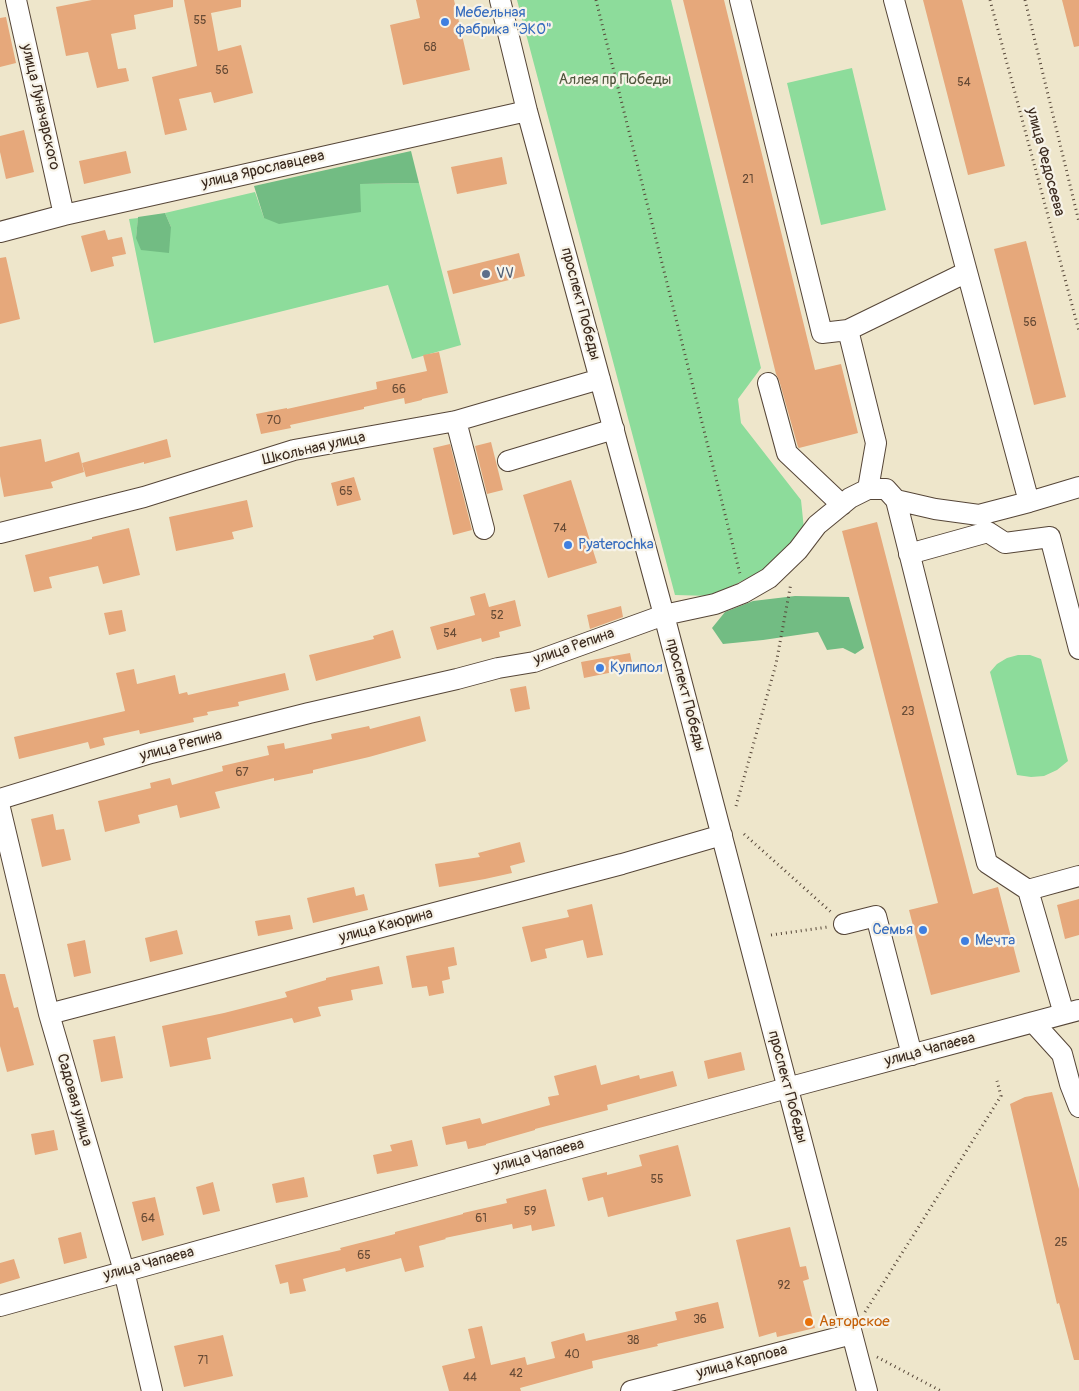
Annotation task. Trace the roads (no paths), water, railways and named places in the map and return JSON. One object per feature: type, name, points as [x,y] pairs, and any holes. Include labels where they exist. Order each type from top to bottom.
[{"type":"street","name":"улица Луначарского","points":[[16,0],[64,215]]},
{"type":"street","name":"проспект Победы","points":[[500,0],[527,111],[664,615],[867,1391]]},
{"type":"street","points":[[740,0],[822,333],[848,330],[967,272]]},
{"type":"street","points":[[894,0],[1029,502]]},
{"type":"street","name":"улица Ярославцева","points":[[0,232],[64,215],[527,111]]},
{"type":"street","points":[[848,330],[876,443],[868,489],[886,489],[896,500],[987,863],[1028,890],[1072,1012]]},
{"type":"street","name":"Школьная улица","points":[[0,533],[144,497],[294,450],[456,421],[600,379]]},
{"type":"street","points":[[768,383],[786,453],[842,505]]},
{"type":"street","points":[[456,421],[484,528]]},
{"type":"street","points":[[508,461],[614,429]]},
{"type":"street","points":[[896,500],[935,509],[979,515],[1079,487]]},
{"type":"street","name":"улица Репина","points":[[0,799],[160,750],[498,668],[534,662],[664,615],[715,604],[769,578],[798,550],[817,526],[850,498],[868,489]]},
{"type":"street","points":[[909,554],[988,532],[1005,542],[1050,537],[1079,650]]},
{"type":"street","name":"Садовая улица","points":[[0,808],[49,1014],[124,1271],[152,1391]]},
{"type":"street","name":"улица Каюрина","points":[[49,1014],[622,864],[722,835]]},
{"type":"street","points":[[1028,890],[1079,876]]},
{"type":"street","points":[[844,924],[876,916],[912,1055]]},
{"type":"street","name":"улица Чапаева","points":[[0,1306],[787,1088],[1072,1012]]},
{"type":"street","points":[[1033,1022],[1062,1054],[1070,1084],[1079,1107]]},
{"type":"street","name":"улица Карпова","points":[[631,1391],[852,1334]]},
{"type":"place","name":"Мебельная фабрика \"ЭКО\"","points":[[445,22]]},
{"type":"place","name":"VV","points":[[486,274]]},
{"type":"place","name":"Pyaterochka","points":[[568,545]]},
{"type":"place","name":"Купипол","points":[[600,668]]},
{"type":"place","name":"Семья","points":[[923,930]]},
{"type":"place","name":"Мечта","points":[[965,941]]},
{"type":"place","name":"Авторское","points":[[809,1322]]},
{"type":"park label","name":"Аллея пр Победы","points":[[615,80]]}]
